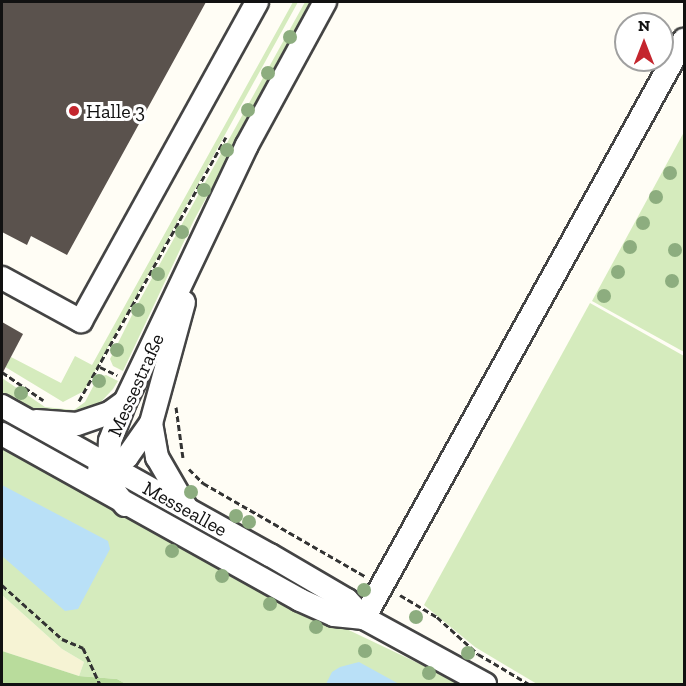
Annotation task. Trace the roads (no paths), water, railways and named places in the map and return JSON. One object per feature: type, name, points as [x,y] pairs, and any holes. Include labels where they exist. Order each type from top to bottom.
[{"type":"street","points":[[2,278],[81,321],[257,2]]},
{"type":"street","name":"Messestraße","points":[[109,467],[110,441],[130,392],[247,145],[325,2]]},
{"type":"street","points":[[364,618],[380,585],[684,40]]},
{"type":"street","name":"Messestraße","points":[[109,467],[127,456],[151,423],[196,254]]},
{"type":"street","points":[[23,419],[77,424],[111,412],[130,392]]},
{"type":"street","name":"Messeallee","points":[[2,406],[347,600],[364,618],[485,684]]},
{"type":"street","points":[[151,423],[157,458],[189,510]]},
{"type":"street","name":"Messeallee","points":[[2,434],[125,505],[300,600],[334,615],[364,618]]},
{"type":"street","points":[[64,470],[87,472],[109,467],[116,492],[125,505]]},
{"type":"water","points":[[2,485],[108,541],[110,549],[78,609],[65,611],[2,556]]},
{"type":"water","points":[[359,662],[399,684],[326,684],[332,672],[340,667]]},
{"type":"place","name":"Halle 3","points":[[74,111]]}]
